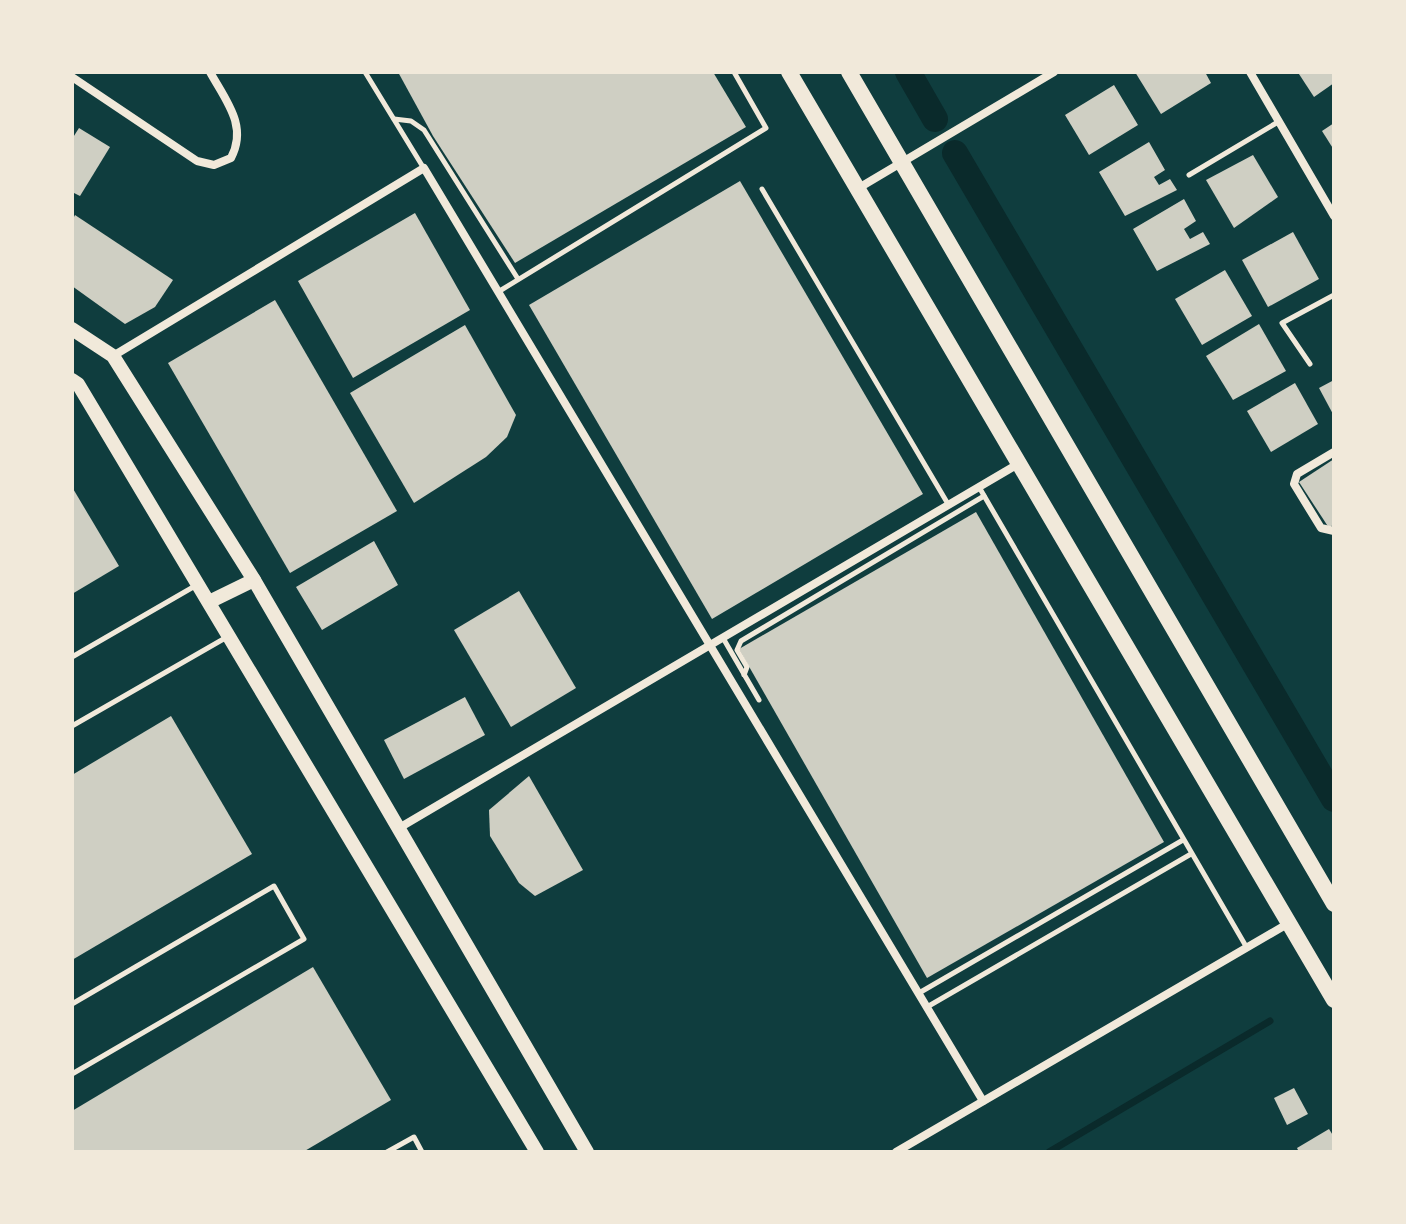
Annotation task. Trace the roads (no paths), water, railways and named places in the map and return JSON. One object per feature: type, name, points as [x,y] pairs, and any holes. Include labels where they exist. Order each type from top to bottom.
[{"type":"main road","points":[[789,72],[1334,1000]]},
{"type":"main road","points":[[849,72],[1334,904]]},
{"type":"main road","points":[[72,329],[113,356],[254,580],[587,1152]]},
{"type":"main road","points":[[72,380],[78,384],[211,601],[537,1152]]},
{"type":"main road","points":[[211,601],[254,580]]},
{"type":"street","points":[[72,77],[197,161],[214,165],[231,158],[240,143],[240,128],[210,72]]},
{"type":"street","points":[[857,189],[1054,72]]},
{"type":"street","points":[[1250,72],[1334,216]]},
{"type":"street","points":[[113,356],[424,168],[983,1101]]},
{"type":"street","points":[[1334,452],[1297,474],[1294,484],[1321,528],[1334,531]]},
{"type":"street","points":[[399,828],[1018,464]]},
{"type":"street","points":[[896,1152],[1289,923]]},
{"type":"lane","points":[[365,72],[424,168]]},
{"type":"lane","points":[[498,292],[766,128],[734,72]]},
{"type":"lane","points":[[394,119],[411,121],[424,130],[518,279]]},
{"type":"lane","points":[[1189,175],[1278,122]]},
{"type":"lane","points":[[762,189],[948,505]]},
{"type":"lane","points":[[1310,364],[1282,323],[1334,295]]},
{"type":"lane","points":[[979,487],[1247,948]]},
{"type":"lane","points":[[744,675],[747,667],[737,650],[741,641],[984,496]]},
{"type":"lane","points":[[72,657],[200,583]]},
{"type":"lane","points":[[72,726],[230,635]]},
{"type":"lane","points":[[723,638],[759,700]]},
{"type":"lane","points":[[919,993],[941,977],[1183,840]]},
{"type":"lane","points":[[927,1007],[1191,854]]},
{"type":"lane","points":[[72,1004],[274,886],[304,939],[72,1074]]},
{"type":"lane","points":[[387,1152],[414,1137],[422,1152]]},
{"type":"waterway","points":[[908,72],[935,119]]},
{"type":"waterway","points":[[955,153],[1334,799]]},
{"type":"waterway","points":[[1049,1152],[1270,1021]]}]
